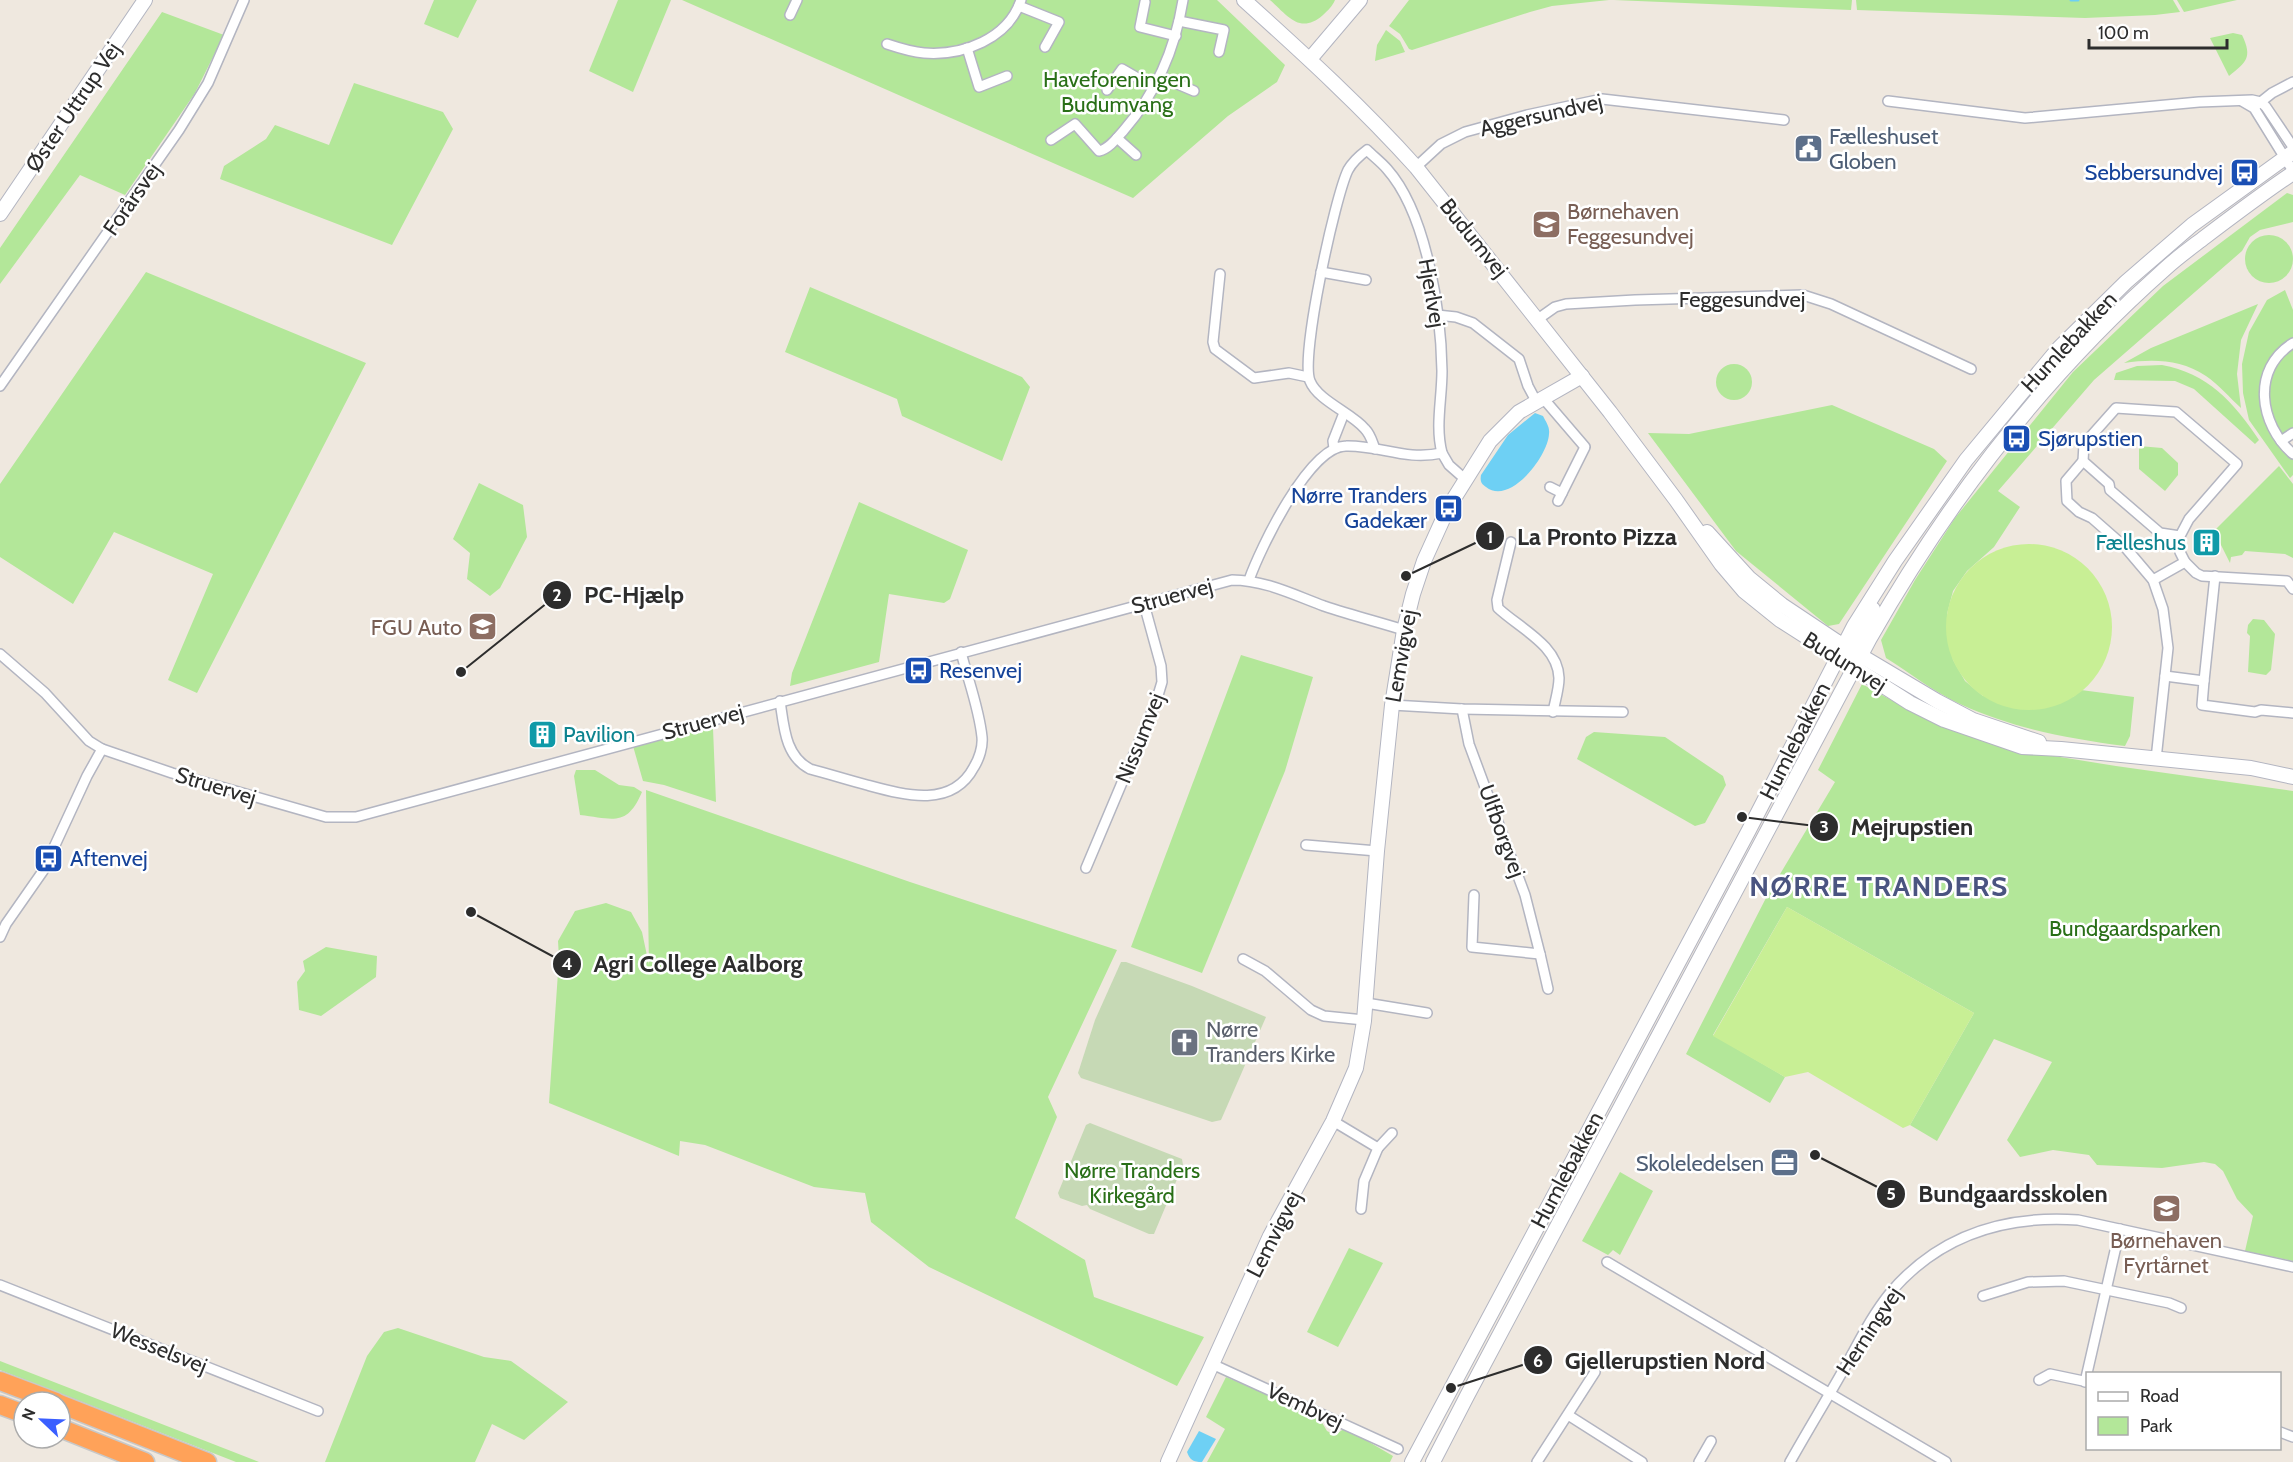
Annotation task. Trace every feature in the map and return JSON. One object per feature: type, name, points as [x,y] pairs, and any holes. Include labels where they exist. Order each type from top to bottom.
[{"type":"highway","points":[[0,1381],[24,1390]]},
{"type":"highway","points":[[72,1409],[207,1462]]},
{"type":"highway","points":[[72,1433],[145,1462]]},
{"type":"street","name":"Øster Uttrup Vej","points":[[0,214],[145,0]]},
{"type":"street","name":"Forårsvej","points":[[0,386],[179,130],[208,83],[244,0]]},
{"type":"street","points":[[790,15],[797,0]]},
{"type":"street","points":[[1051,140],[1075,124],[1099,151],[1103,151],[1117,138],[1147,102],[1161,76],[1176,36],[1183,0]]},
{"type":"street","name":"Budumvej","points":[[1244,0],[1310,59],[1382,129],[1416,167],[1538,319],[1677,500],[1749,578],[1848,656],[1973,720],[2061,748],[2251,768],[2293,777]]},
{"type":"street","points":[[1310,59],[1360,0]]},
{"type":"street","points":[[1145,2],[1140,27],[1176,36]]},
{"type":"street","points":[[887,44],[923,53],[945,53],[967,48],[986,41],[1000,32],[1012,18],[1020,3],[1059,22],[1045,46]]},
{"type":"street","points":[[1179,21],[1224,30],[1219,52]]},
{"type":"street","points":[[967,48],[979,87],[1007,76]]},
{"type":"street","points":[[1107,90],[1122,69],[1155,88]]},
{"type":"street","points":[[1161,76],[1194,91]]},
{"type":"street","points":[[2257,105],[2293,82]]},
{"type":"street","name":"Aggersundvej","points":[[1416,167],[1441,144],[1465,132],[1546,110],[1602,99],[1784,120]]},
{"type":"street","points":[[1888,101],[2025,118],[2199,102],[2242,101],[2257,105],[2290,152],[2293,172]]},
{"type":"street","points":[[1117,138],[1136,156]]},
{"type":"street","name":"Hjerlvej","points":[[1322,272],[1339,198],[1348,171],[1356,158],[1367,150],[1387,169],[1412,209],[1428,259],[1437,315],[1442,369],[1438,440],[1442,453]]},
{"type":"street","name":"Humlebakken","points":[[1412,1462],[1749,830],[1848,656],[1909,541],[1966,460],[2059,348],[2126,282],[2192,225],[2290,152]]},
{"type":"street","name":"Humlebakken","points":[[1433,1462],[1796,776],[1848,656],[1889,604],[1949,511],[2040,396],[2114,317],[2167,266],[2293,172]]},
{"type":"street","points":[[1366,280],[1322,272],[1308,377],[1315,389],[1364,427],[1375,449]]},
{"type":"street","points":[[1220,274],[1213,342],[1215,349],[1254,378],[1289,373],[1308,377]]},
{"type":"street","name":"Feggesundvej","points":[[1538,319],[1555,307],[1566,304],[1800,294],[1831,304],[1971,369]]},
{"type":"street","points":[[1437,315],[1456,316],[1473,323],[1519,359],[1528,386],[1585,447],[1560,497],[1550,487]]},
{"type":"street","points":[[2293,343],[2278,353],[2269,369],[2264,389],[2267,415],[2281,441],[2293,454]]},
{"type":"street","name":"Lemvigvej","points":[[1169,1462],[1270,1236],[1333,1121],[1356,1068],[1366,1003],[1377,851],[1392,705],[1404,630],[1424,561],[1448,508],[1490,441],[1519,412],[1582,376]]},
{"type":"street","points":[[2156,759],[2168,648],[2163,609],[2153,580],[2125,547],[2092,518],[2079,512],[2067,501],[2066,481],[2083,460],[2084,444],[2116,408],[2176,412],[2237,464],[2189,519],[2180,536],[2180,552],[2184,561],[2196,573],[2209,577],[2287,581],[2293,589]]},
{"type":"street","points":[[1334,448],[1333,441],[1344,412]]},
{"type":"street","points":[[2281,441],[2293,433]]},
{"type":"street","points":[[1249,580],[1287,501],[1324,454],[1334,448],[1343,445],[1426,457],[1442,453],[1449,465],[1466,480]]},
{"type":"street","points":[[2083,460],[2109,484],[2110,490],[2160,533],[2180,536]]},
{"type":"street","points":[[1511,542],[1497,600],[1498,608],[1544,645],[1552,655],[1559,679],[1553,711]]},
{"type":"street","points":[[2153,580],[2184,561]]},
{"type":"street","points":[[2215,576],[2202,705],[2255,712],[2260,710],[2293,713]]},
{"type":"street","name":"Struervej","points":[[0,654],[45,693],[89,741],[102,750],[172,773],[326,817],[356,817],[1232,580],[1249,580],[1404,630]]},
{"type":"street","name":"Nissumvej","points":[[1086,868],[1156,702],[1162,682],[1161,666],[1144,604]]},
{"type":"street","points":[[780,701],[789,747],[799,763],[810,769],[903,795],[941,794],[957,788],[970,776],[982,748],[978,718],[961,652]]},
{"type":"street","points":[[2165,676],[2204,681]]},
{"type":"street","points":[[1392,705],[1462,709],[1623,712]]},
{"type":"street","name":"Ulfborgvej","points":[[1462,709],[1469,744],[1525,895],[1548,989]]},
{"type":"street","points":[[0,937],[3,922],[43,871],[87,776],[102,750]]},
{"type":"street","points":[[1306,845],[1377,851]]},
{"type":"street","points":[[1474,895],[1472,947],[1540,954]]},
{"type":"street","points":[[1243,959],[1265,970],[1305,1007],[1317,1014],[1364,1020]]},
{"type":"street","points":[[1366,1003],[1427,1013]]},
{"type":"street","points":[[1333,1121],[1378,1148]]},
{"type":"street","points":[[1361,1209],[1364,1181],[1378,1148],[1392,1133]]},
{"type":"street","name":"Herningvej","points":[[1790,1462],[1873,1317],[1890,1293],[1911,1272],[1963,1236],[1995,1225],[2030,1220],[2053,1218],[2078,1220],[2293,1267]]},
{"type":"street","points":[[2088,1372],[2120,1229]]},
{"type":"street","points":[[1607,1262],[1946,1462]]},
{"type":"street","points":[[1983,1296],[2028,1282],[2064,1281],[2169,1303],[2181,1308]]},
{"type":"street","name":"Wesselsvej","points":[[0,1285],[318,1411]]},
{"type":"street","name":"Vembvej","points":[[1212,1364],[1398,1449]]},
{"type":"street","points":[[1537,1462],[1595,1372]]},
{"type":"street","points":[[2039,1380],[2050,1374],[2086,1382]]},
{"type":"street","points":[[1568,1415],[1642,1462]]},
{"type":"street","points":[[1699,1462],[1711,1441]]},
{"type":"green space","points":[[434,0],[477,0],[458,38],[424,24]]},
{"type":"green space","points":[[618,0],[671,0],[633,92],[589,71]]},
{"type":"green space","name":"Haveforeningen Budumvang","points":[[682,0],[1217,0],[1285,65],[1277,82],[1228,116],[1133,198]]},
{"type":"green space","points":[[1270,0],[1335,0],[1331,7],[1315,21],[1301,23],[1289,17]]},
{"type":"green space","points":[[1409,0],[1609,0],[1552,6],[1412,50],[1400,34],[1389,26]]},
{"type":"green space","points":[[1614,0],[1852,0],[1851,10]]},
{"type":"green space","points":[[1856,0],[2173,0],[2180,12],[2085,18],[1857,10]]},
{"type":"green space","points":[[2177,0],[2237,0],[2184,12]]},
{"type":"green space","points":[[162,12],[224,35],[195,93],[125,195],[80,175],[0,284],[0,248]]},
{"type":"green space","points":[[1386,30],[1400,41],[1405,52],[1375,61],[1377,45]]},
{"type":"green space","points":[[2233,33],[2242,35],[2247,54],[2240,67],[2229,76],[2210,38]]},
{"type":"green space","points":[[354,83],[443,112],[453,129],[392,245],[220,179],[224,166],[266,139],[275,125],[329,145]]},
{"type":"green space","points":[[2287,193],[2293,195],[2293,222],[2260,230],[2250,237],[2242,251],[2094,380],[1998,491],[2020,507],[1994,547],[1967,571],[1953,591],[1947,614],[1953,660],[1965,681],[1983,696],[2073,697],[2081,690],[2134,697],[2130,736],[2125,746],[2041,731],[1980,713],[1941,694],[1886,658],[1881,640],[1915,580],[1955,518],[2073,372],[2163,286]]},
{"type":"green space","points":[[2269,235],[2286,242],[2293,259],[2286,276],[2269,283],[2252,276],[2245,259],[2252,242]]},
{"type":"green space","points":[[146,272],[366,363],[197,693],[168,680],[213,574],[114,532],[73,604],[0,557],[0,484]]},
{"type":"green space","points":[[810,287],[1022,377],[1030,387],[1002,461],[902,416],[897,399],[785,352]]},
{"type":"green space","points":[[2285,290],[2293,310],[2293,339],[2277,349],[2267,363],[2262,379],[2262,396],[2273,432],[2293,460],[2293,475],[2290,478],[2249,420],[2243,393],[2242,364],[2249,332],[2267,300]]},
{"type":"green space","points":[[2258,304],[2241,340],[2237,374],[2241,408],[2210,379],[2186,366],[2156,361],[2124,363],[2151,348]]},
{"type":"green space","points":[[2293,345],[2293,429],[2282,434],[2269,414],[2266,395],[2270,376],[2280,359]]},
{"type":"green space","points":[[1734,364],[1747,369],[1752,382],[1747,395],[1734,400],[1721,395],[1716,382],[1721,369]]},
{"type":"green space","points":[[2162,365],[2193,375],[2218,391],[2240,413],[2259,440],[2255,444],[2194,389],[2175,381],[2114,380],[2116,373],[2137,366]]},
{"type":"green space","points":[[1832,405],[1934,449],[1947,461],[1839,624],[1828,626],[1736,551],[1648,433],[1689,434]]},
{"type":"green space","points":[[2139,446],[2162,448],[2178,463],[2178,475],[2165,491],[2139,469]]},
{"type":"green space","points":[[2279,466],[2293,484],[2293,558],[2285,554],[2245,551],[2242,555],[2231,557],[2230,563],[2214,531]]},
{"type":"green space","points":[[479,483],[523,505],[527,537],[500,588],[490,596],[467,579],[470,553],[453,539]]},
{"type":"green space","points":[[859,502],[968,550],[950,599],[944,603],[889,594],[879,662],[790,686],[792,673]]},
{"type":"green space","points":[[2029,544],[2061,551],[2088,568],[2105,595],[2112,627],[2105,659],[2088,686],[2061,703],[2029,710],[1997,703],[1970,686],[1953,659],[1946,627],[1953,595],[1970,568],[1997,551]]},
{"type":"green space","points":[[2253,619],[2264,620],[2275,634],[2271,670],[2266,675],[2248,672],[2250,636],[2247,633],[2248,625]]},
{"type":"green space","points":[[1241,655],[1313,677],[1285,771],[1202,973],[1131,947]]},
{"type":"green space","name":"Bundgaardsparken","points":[[1862,684],[1913,712],[1977,738],[2022,751],[2293,791],[2293,1261],[2245,1251],[2253,1216],[2237,1199],[2223,1171],[2215,1164],[2204,1162],[2162,1168],[2097,1165],[2089,1155],[2053,1150],[2020,1157],[2007,1140],[2052,1062],[1994,1039],[1937,1141],[1910,1125],[1974,1013],[1787,907],[1713,1035],[1785,1077],[1770,1103],[1686,1054],[1767,896],[1835,782],[1818,770]]},
{"type":"green space","points":[[713,728],[716,802],[664,785],[643,781],[633,746]]},
{"type":"green space","points":[[1594,732],[1665,737],[1723,776],[1726,785],[1705,823],[1695,826],[1577,759],[1586,737]]},
{"type":"green space","points":[[576,770],[595,770],[619,785],[634,787],[642,792],[631,811],[625,816],[611,819],[580,815],[574,776]]},
{"type":"green space","points":[[646,790],[910,882],[1117,950],[1048,1097],[1057,1117],[1015,1218],[1085,1260],[1094,1297],[1204,1337],[1177,1386],[929,1267],[871,1222],[865,1193],[814,1187],[705,1145],[680,1141],[679,1156],[549,1103],[559,958],[558,941],[575,911],[606,903],[631,912],[642,932],[649,965]]},
{"type":"green space","points":[[1787,907],[1974,1013],[1910,1125],[1903,1128],[1808,1072],[1785,1077],[1713,1036]]},
{"type":"green space","points":[[326,947],[377,956],[376,977],[321,1016],[299,1010],[297,982],[305,971],[303,961]]},
{"type":"green space","name":"Nørre Tranders Kirkegård","points":[[1121,962],[1192,986],[1266,1017],[1221,1120],[1212,1122],[1081,1078],[1078,1073],[1095,1020]]},
{"type":"green space","name":"Nørre Tranders Kirkegård","points":[[1090,1123],[1182,1159],[1183,1165],[1154,1234],[1149,1234],[1090,1209],[1087,1205],[1082,1206],[1060,1198],[1058,1193],[1086,1125]]},
{"type":"green space","points":[[1620,1172],[1653,1191],[1620,1255],[1613,1250],[1608,1255],[1582,1241]]},
{"type":"green space","points":[[1349,1248],[1383,1263],[1338,1347],[1307,1332]]},
{"type":"green space","points":[[398,1328],[484,1357],[511,1361],[568,1402],[524,1440],[492,1424],[475,1462],[325,1462],[367,1356],[384,1332]]},
{"type":"green space","points":[[0,1361],[259,1462],[236,1462],[72,1398],[72,1390],[51,1390],[0,1370]]},
{"type":"green space","points":[[1226,1377],[1318,1416],[1327,1431],[1335,1435],[1345,1428],[1393,1456],[1390,1462],[1207,1462],[1225,1429],[1206,1417]]},
{"type":"water","points":[[1535,413],[1543,416],[1549,431],[1547,443],[1535,465],[1526,476],[1506,490],[1496,491],[1484,486],[1481,482],[1481,475],[1508,435]]},
{"type":"water","points":[[1199,1431],[1216,1439],[1202,1462],[1196,1462],[1189,1457],[1187,1452]]},
{"type":"waterway","points":[[2071,0],[2078,0]]},
{"type":"place","name":"Fælleshuset Globen","points":[[1808,149]]},
{"type":"place","name":"Sebbersundvej","points":[[2244,172]]},
{"type":"place","name":"Børnehaven Feggesundvej","points":[[1546,224]]},
{"type":"place","name":"Sjørupstien","points":[[2017,438]]},
{"type":"place","name":"Nørre Tranders Gadekær","points":[[1448,508]]},
{"type":"place","name":"Fælleshus","points":[[2207,542]]},
{"type":"place","name":"La Pronto Pizza","points":[[1406,576]]},
{"type":"place","name":"FGU Auto","points":[[483,627]]},
{"type":"place","name":"Resenvej","points":[[918,670]]},
{"type":"place","name":"PC-Hjælp","points":[[461,672]]},
{"type":"place","name":"Pavilion","points":[[542,734]]},
{"type":"place","name":"Mejrupstien","points":[[1742,817]]},
{"type":"place","name":"Aftenvej","points":[[49,858]]},
{"type":"place","name":"Agri College Aalborg","points":[[471,912]]},
{"type":"place","name":"Nørre Tranders Kirke","points":[[1185,1042]]},
{"type":"place","name":"Bundgaardsskolen","points":[[1815,1155]]},
{"type":"place","name":"Skoleledelsen","points":[[1785,1163]]},
{"type":"place","name":"Børnehaven Fyrtårnet","points":[[2166,1208]]},
{"type":"place","name":"Gjellerupstien Nord","points":[[1451,1388]]},
{"type":"district","name":"NØRRE TRANDERS","points":[[1879,886]]}]
